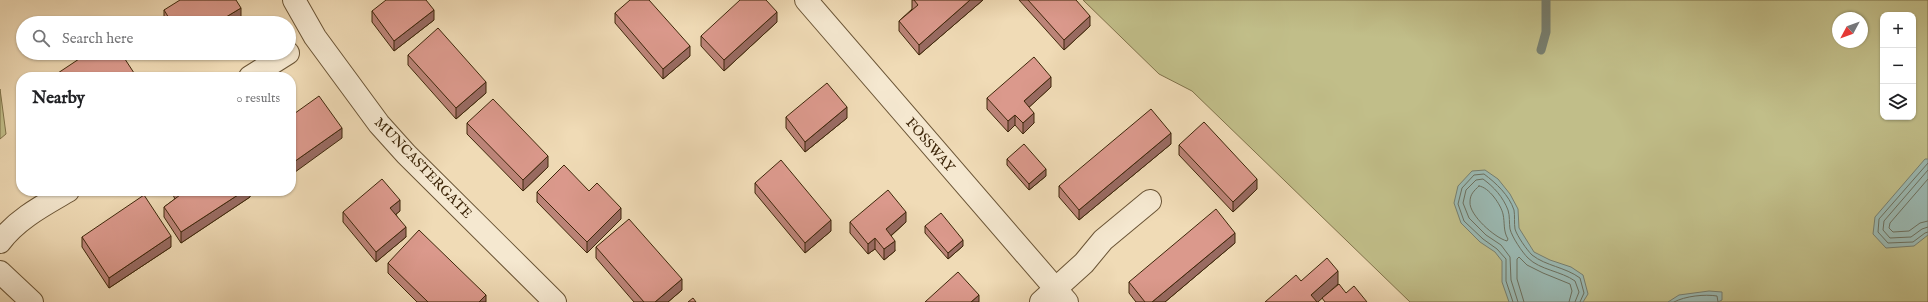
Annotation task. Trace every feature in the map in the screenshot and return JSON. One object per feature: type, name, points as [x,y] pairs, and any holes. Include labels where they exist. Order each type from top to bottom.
[{"type":"street","name":"MUNCASTERGATE","points":[[294,0],[315,37],[379,124],[406,154],[555,302]]},
{"type":"street","name":"FOSSWAY","points":[[806,0],[1054,298],[1103,240],[1150,201]]},
{"type":"street","points":[[296,49],[315,37]]},
{"type":"street","points":[[258,72],[278,60]]},
{"type":"street","points":[[2,236],[30,215],[60,196]]},
{"type":"street","points":[[0,272],[32,302]]},
{"type":"shaded area","points":[[1083,0],[1928,0],[1928,302],[1410,302],[1192,91],[1159,74]]},
{"type":"shaded area","points":[[0,89],[6,134],[0,139]]},
{"type":"water","points":[[1925,159],[1928,159],[1928,235],[1914,246],[1886,248],[1873,234],[1875,217]]},
{"type":"water","points":[[1485,170],[1498,179],[1510,194],[1518,209],[1519,228],[1534,252],[1550,260],[1571,267],[1583,275],[1588,294],[1583,302],[1509,302],[1502,282],[1502,261],[1495,252],[1480,242],[1461,223],[1454,203],[1458,186],[1472,171]]},
{"type":"water","points":[[1709,291],[1722,292],[1722,300],[1718,302],[1668,302],[1679,295]]},
{"type":"building","points":[[180,0],[236,0],[241,8],[228,16],[168,16],[164,10]]},
{"type":"building","points":[[386,0],[426,0],[434,10],[394,41],[372,11]]},
{"type":"building","points":[[630,0],[649,0],[690,46],[663,69],[615,13]]},
{"type":"building","points":[[740,0],[766,0],[777,12],[724,60],[701,36]]},
{"type":"building","points":[[914,0],[970,0],[919,45],[899,21],[918,5]]},
{"type":"building","points":[[1028,0],[1076,0],[1090,16],[1064,40]]},
{"type":"building","points":[[438,28],[486,82],[456,108],[408,55]]},
{"type":"building","points":[[1034,57],[1051,77],[1024,101],[1034,113],[1023,123],[1015,115],[1008,121],[987,98]]},
{"type":"building","points":[[78,60],[126,60],[133,72],[60,72]]},
{"type":"building","points":[[827,83],[847,107],[805,142],[786,117]]},
{"type":"building","points":[[319,96],[342,128],[296,160],[296,112]]},
{"type":"building","points":[[493,99],[548,156],[523,180],[467,123]]},
{"type":"building","points":[[1151,109],[1171,133],[1079,210],[1059,186]]},
{"type":"building","points":[[1204,122],[1257,179],[1233,202],[1179,145]]},
{"type":"building","points":[[1024,144],[1046,169],[1029,184],[1007,159]]},
{"type":"building","points":[[781,160],[831,220],[805,243],[755,183]]},
{"type":"building","points":[[564,165],[589,191],[597,183],[621,208],[587,242],[537,192]]},
{"type":"building","points":[[382,179],[400,200],[390,208],[406,227],[376,252],[343,212]]},
{"type":"building","points":[[888,190],[906,212],[886,229],[895,241],[884,249],[875,238],[868,244],[850,222]]},
{"type":"building","points":[[143,196],[145,196],[171,236],[109,278],[82,237]]},
{"type":"building","points":[[179,196],[236,196],[181,232],[164,207]]},
{"type":"building","points":[[1216,209],[1235,233],[1152,302],[1145,302],[1129,282]]},
{"type":"building","points":[[941,213],[963,240],[948,253],[925,226]]},
{"type":"building","points":[[629,219],[682,279],[655,302],[644,302],[596,247]]},
{"type":"building","points":[[419,230],[486,295],[479,302],[428,302],[388,263]]},
{"type":"building","points":[[1327,258],[1338,271],[1311,295],[1317,302],[1265,302],[1296,275],[1301,281]]},
{"type":"building","points":[[958,272],[979,295],[971,302],[925,302]]},
{"type":"building","points":[[1339,284],[1346,293],[1354,286],[1367,302],[1325,302],[1322,298]]},
{"type":"building","points":[[693,298],[696,302],[688,302]]},
{"type":"waterway","points":[[1541,50],[1546,32],[1546,0]]}]
